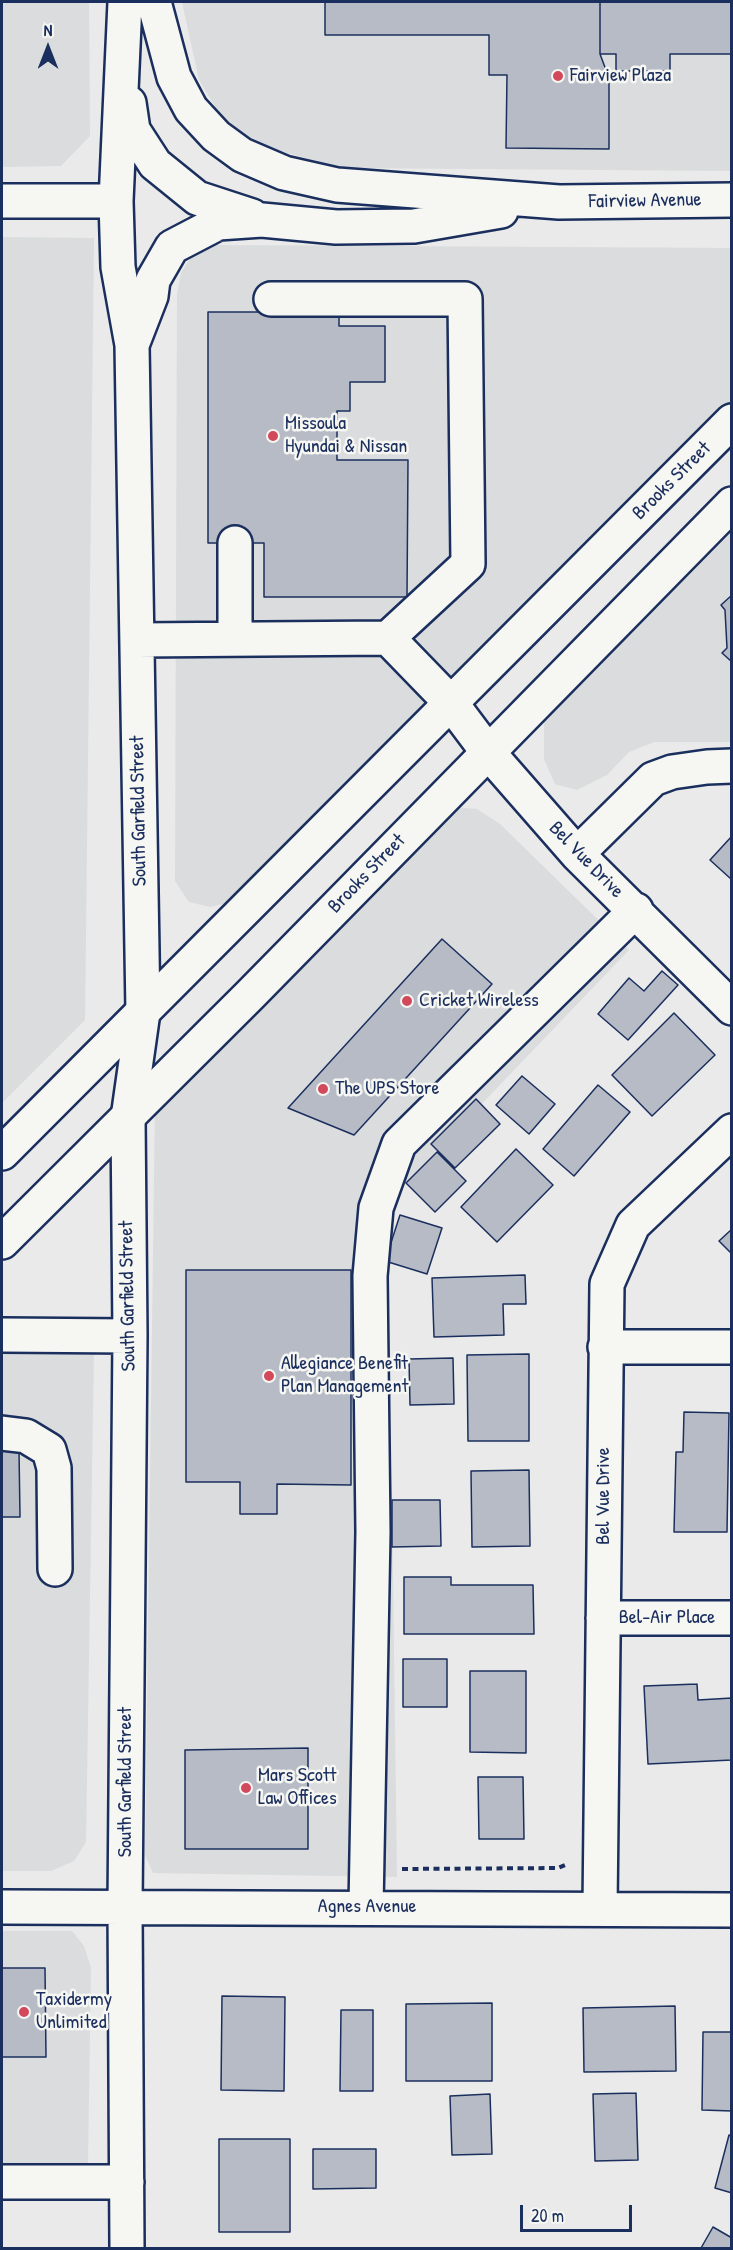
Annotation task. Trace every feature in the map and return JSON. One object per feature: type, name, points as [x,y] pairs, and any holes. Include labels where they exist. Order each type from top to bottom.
[{"type":"main road","points":[[125,2],[124,75],[116,201],[118,267],[132,345]]},
{"type":"main road","points":[[154,2],[174,77],[191,109],[216,136],[242,155],[284,173],[337,185],[559,202]]},
{"type":"main road","points":[[124,75],[134,130],[154,164],[197,198],[262,220]]},
{"type":"main road","name":"Fairview Avenue","points":[[559,202],[732,200]]},
{"type":"main road","points":[[2,201],[116,201]]},
{"type":"main road","points":[[132,345],[151,296],[153,280],[172,247],[218,223],[262,220],[336,227],[414,226],[559,202]]},
{"type":"main road","points":[[137,640],[388,638],[468,564],[465,299],[271,299]]},
{"type":"main road","name":"South Garfield Street","points":[[127,2248],[125,1907],[130,1336],[128,1118],[143,1012],[132,345]]},
{"type":"main road","name":"Brooks Street","points":[[2,1153],[732,421]]},
{"type":"main road","name":"Brooks Street","points":[[2,1242],[128,1118],[732,504]]},
{"type":"main road","points":[[234,543],[234,638]]},
{"type":"main road","name":"Bel Vue Drive","points":[[388,638],[451,703],[487,751],[577,854],[636,910],[732,1008]]},
{"type":"main road","points":[[577,854],[653,779],[683,770],[732,766]]},
{"type":"main road","points":[[366,1907],[373,1542],[370,1276],[375,1208],[399,1144],[636,910]]},
{"type":"main road","name":"Bel Vue Drive","points":[[600,1908],[607,1284],[633,1225],[732,1131]]},
{"type":"main road","points":[[2,1335],[130,1336]]},
{"type":"main road","points":[[605,1347],[732,1347]]},
{"type":"main road","points":[[2,1433],[26,1436],[49,1450],[54,1468],[55,1569]]},
{"type":"main road","name":"Bel-Air Place","points":[[603,1618],[732,1618]]},
{"type":"main road","name":"Agnes Avenue","points":[[2,1907],[732,1910]]},
{"type":"main road","points":[[2,2182],[127,2182]]},
{"type":"path","points":[[367,1869],[558,1868],[566,1865]]},
{"type":"shaded area","points":[[2,2],[89,2],[90,136],[61,166],[2,167]]},
{"type":"shaded area","points":[[182,2],[731,2],[731,171],[343,168],[257,145],[225,123],[199,80]]},
{"type":"shaded area","points":[[2,237],[94,238],[85,1020],[2,1103]]},
{"type":"shaded area","points":[[215,245],[731,248],[731,401],[231,902],[210,907],[189,902],[175,881],[177,294],[181,273],[192,256]]},
{"type":"shaded area","points":[[731,533],[731,742],[654,742],[629,752],[607,775],[577,790],[555,784],[544,759],[544,719]]},
{"type":"shaded area","points":[[449,807],[477,809],[500,824],[629,950],[406,1183],[395,1203],[387,1234],[385,1261],[392,1500],[397,1877],[153,1873],[145,1855],[155,1104]]},
{"type":"shaded area","points":[[2,1346],[94,1348],[86,1842],[74,1861],[51,1871],[2,1871]]},
{"type":"shaded area","points":[[2,1931],[72,1931],[84,1946],[91,1968],[88,2163],[2,2164]]},
{"type":"building","name":"Fairview Plaza","points":[[325,2],[600,2],[600,54],[609,78],[609,149],[506,148],[507,75],[489,75],[489,35],[325,35]]},
{"type":"building","points":[[600,2],[732,2],[732,54],[670,54],[670,71],[616,71],[616,54],[600,54]]},
{"type":"building","name":"Missoula Hyundai & Nissan","points":[[208,312],[339,312],[339,326],[385,326],[385,382],[350,382],[350,411],[337,411],[337,460],[408,460],[407,597],[264,597],[264,543],[208,543]]},
{"type":"building","points":[[732,595],[732,662],[722,653],[727,648],[725,610],[721,605]]},
{"type":"building","points":[[732,836],[732,879],[731,879],[710,860]]},
{"type":"building","points":[[442,939],[492,984],[354,1135],[288,1108]]},
{"type":"building","points":[[662,971],[678,985],[628,1040],[598,1014],[629,978],[644,991]]},
{"type":"building","points":[[674,1013],[715,1055],[652,1116],[612,1075]]},
{"type":"building","points":[[522,1076],[555,1104],[529,1134],[496,1105]]},
{"type":"building","points":[[598,1085],[630,1112],[574,1176],[543,1149]]},
{"type":"building","points":[[476,1099],[500,1124],[455,1168],[431,1144]]},
{"type":"building","points":[[516,1149],[553,1185],[497,1242],[461,1207]]},
{"type":"building","points":[[437,1152],[466,1181],[435,1212],[406,1183]]},
{"type":"building","points":[[400,1215],[442,1228],[427,1274],[385,1261]]},
{"type":"building","points":[[732,1229],[732,1254],[719,1241]]},
{"type":"building","name":"Allegiance Benefit Plan Management","points":[[186,1270],[351,1270],[351,1485],[277,1484],[277,1514],[240,1514],[240,1482],[186,1482]]},
{"type":"building","points":[[525,1275],[526,1304],[503,1304],[504,1335],[434,1337],[432,1278]]},
{"type":"building","points":[[529,1354],[529,1441],[468,1441],[467,1355]]},
{"type":"building","points":[[453,1358],[454,1404],[410,1405],[409,1359]]},
{"type":"building","points":[[684,1412],[729,1413],[727,1532],[674,1532],[676,1452],[683,1452]]},
{"type":"building","points":[[2,1450],[19,1450],[20,1517],[2,1517]]},
{"type":"building","points":[[529,1470],[530,1546],[472,1547],[471,1471]]},
{"type":"building","points":[[392,1500],[440,1500],[441,1546],[392,1547]]},
{"type":"building","points":[[404,1577],[451,1577],[451,1585],[533,1585],[534,1634],[404,1634]]},
{"type":"building","points":[[403,1659],[447,1659],[447,1707],[403,1707]]},
{"type":"building","points":[[470,1671],[526,1671],[526,1753],[470,1752]]},
{"type":"building","points":[[697,1684],[698,1700],[732,1698],[732,1760],[648,1764],[644,1686]]},
{"type":"building","name":"Mars Scott Law Offices","points":[[308,1748],[308,1849],[185,1849],[185,1750]]},
{"type":"building","points":[[478,1777],[523,1777],[524,1839],[479,1839]]},
{"type":"building","name":"Taxidermy Unlimited","points":[[2,1968],[45,1968],[46,2057],[2,2057]]},
{"type":"building","points":[[222,1996],[285,1997],[284,2091],[221,2090]]},
{"type":"building","points":[[492,2003],[492,2081],[406,2081],[406,2004]]},
{"type":"building","points":[[675,2006],[676,2071],[584,2072],[583,2008]]},
{"type":"building","points":[[341,2010],[373,2010],[373,2091],[340,2091]]},
{"type":"building","points":[[703,2032],[732,2032],[732,2111],[702,2110]]},
{"type":"building","points":[[636,2093],[638,2160],[595,2161],[593,2094]]},
{"type":"building","points":[[490,2094],[492,2154],[452,2155],[450,2096]]},
{"type":"building","points":[[729,2135],[732,2136],[732,2193],[715,2188]]},
{"type":"building","points":[[219,2139],[290,2139],[290,2232],[219,2232]]},
{"type":"building","points":[[313,2149],[376,2149],[376,2188],[313,2189]]},
{"type":"building","points":[[713,2227],[732,2238],[732,2248],[701,2248]]},
{"type":"place","name":"Fairview Plaza","points":[[558,76]]},
{"type":"place","name":"Missoula Hyundai & Nissan","points":[[273,436]]},
{"type":"place","name":"Cricket Wireless","points":[[407,1001]]},
{"type":"place","name":"The UPS Store","points":[[323,1089]]},
{"type":"place","name":"Allegiance Benefit Plan Management","points":[[269,1376]]},
{"type":"place","name":"Mars Scott Law Offices","points":[[246,1788]]},
{"type":"place","name":"Taxidermy Unlimited","points":[[24,2012]]}]
